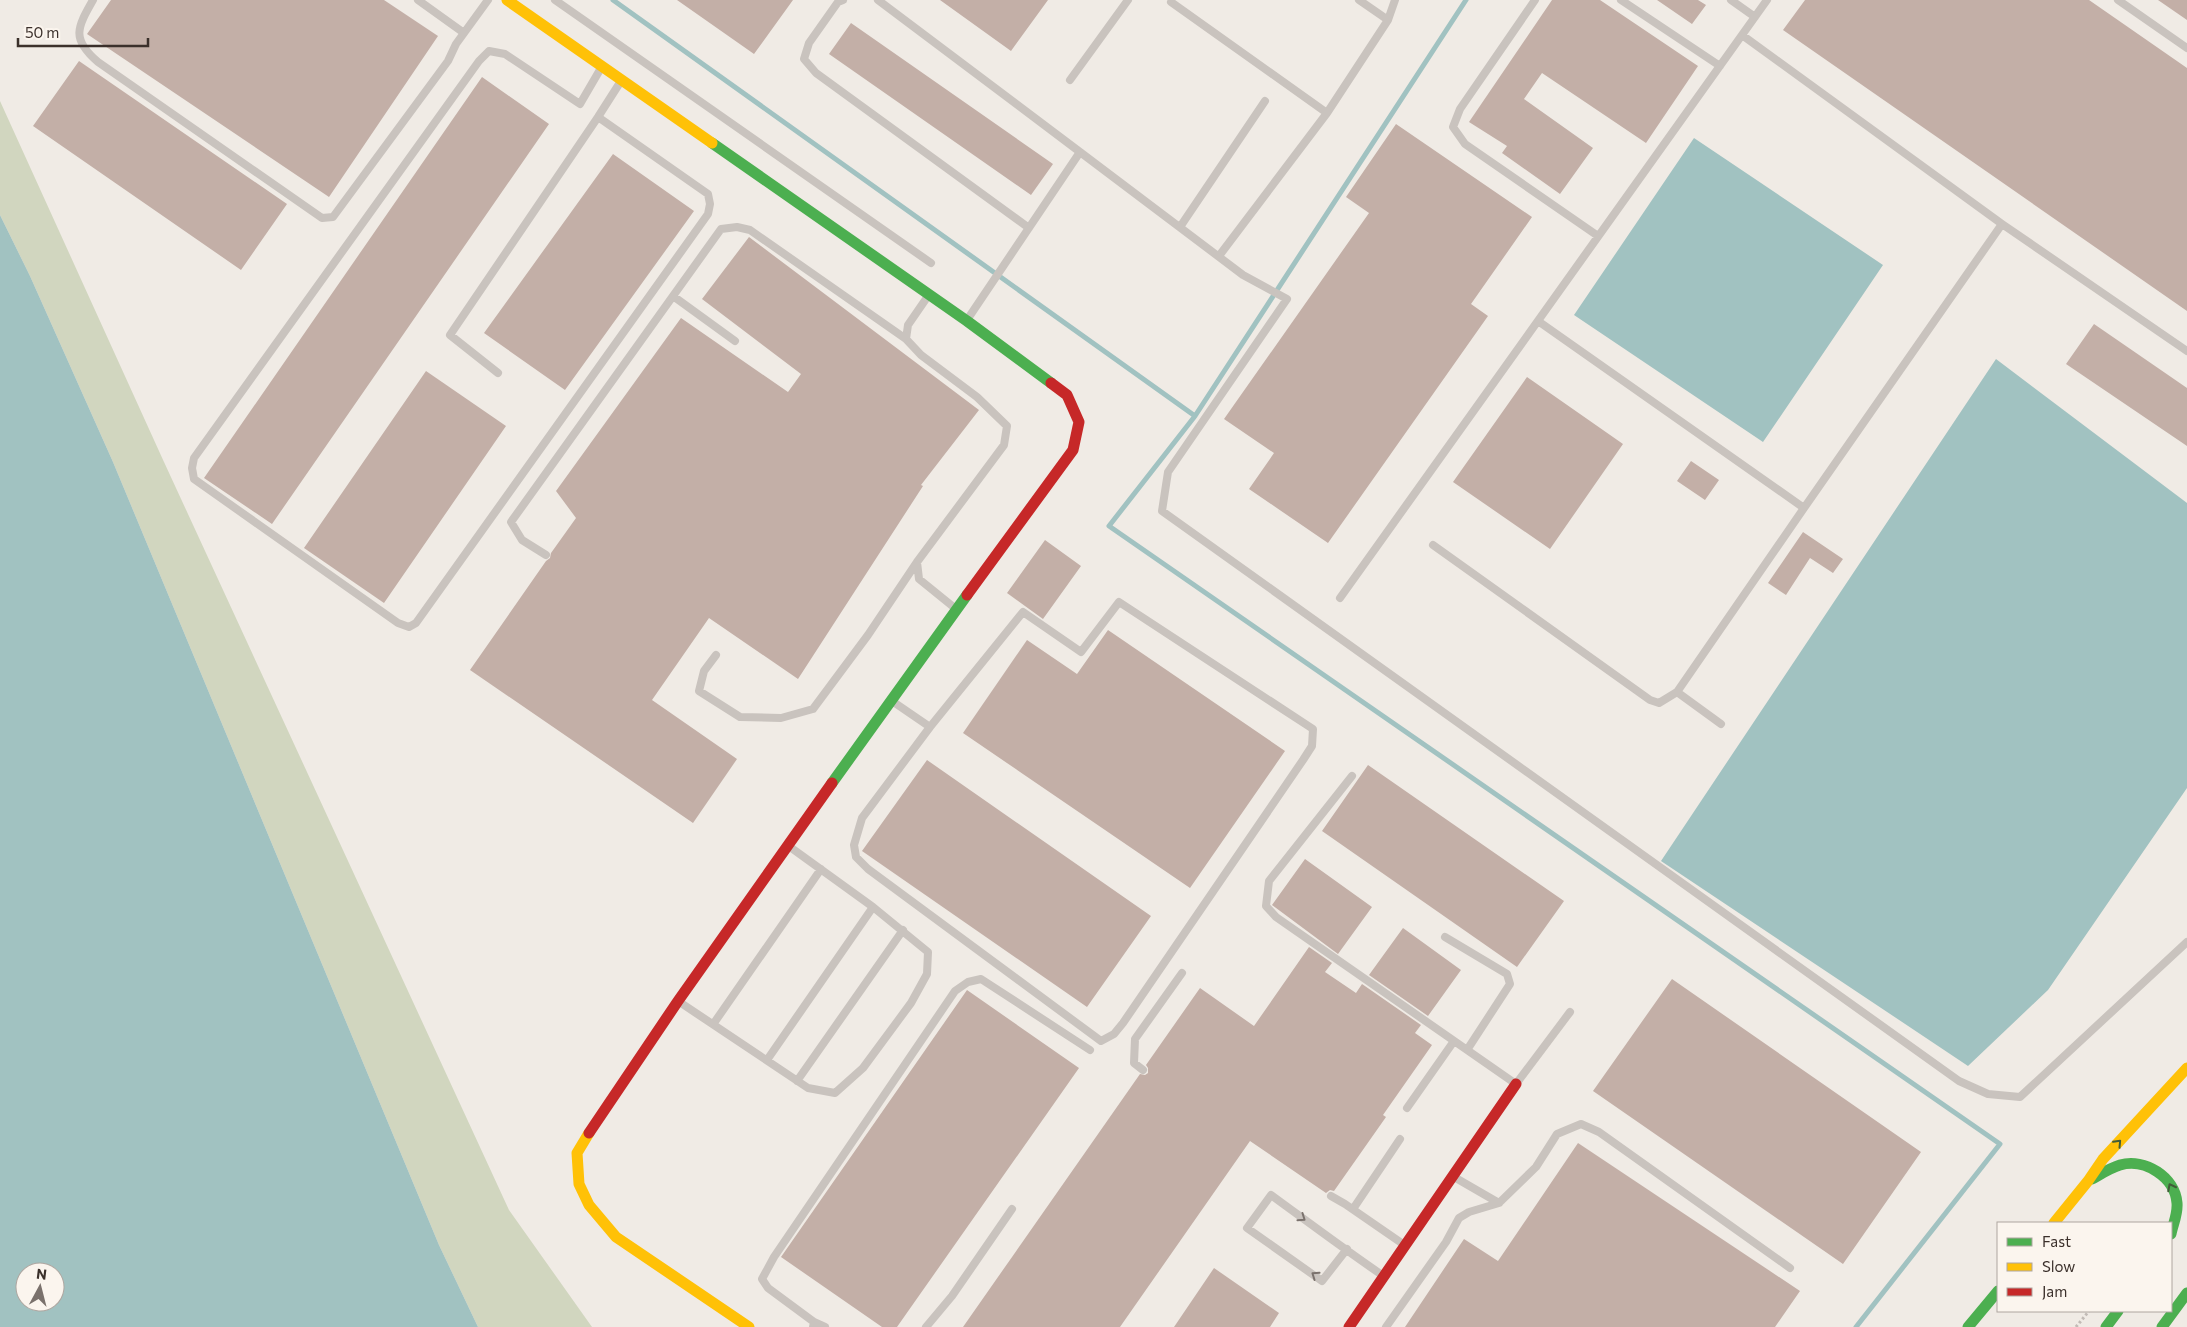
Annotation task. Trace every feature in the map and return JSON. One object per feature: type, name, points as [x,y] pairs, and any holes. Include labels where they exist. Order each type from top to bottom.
[{"type":"main road","points":[[507,0],[967,321],[1067,394],[1079,422],[1073,450],[890,700],[678,1001],[603,1110],[577,1153],[579,1184],[589,1205],[616,1237],[749,1327]]},
{"type":"main road","points":[[2055,1222],[2103,1159],[2187,1068]]},
{"type":"main road","points":[[1349,1327],[1516,1084]]},
{"type":"main road","points":[[2088,1181],[2116,1165],[2125,1163],[2142,1165],[2159,1172],[2167,1179],[2175,1194],[2176,1212],[2172,1230]]},
{"type":"main road","points":[[2172,1240],[2186,1224]]},
{"type":"main road","points":[[1968,1327],[1997,1293]]},
{"type":"main road","points":[[2162,1327],[2187,1293]]},
{"type":"main road","points":[[2106,1327],[2117,1312]]},
{"type":"lane","points":[[93,0],[81,21],[79,36],[84,50],[98,62],[322,218],[333,217],[448,61],[456,44],[488,0]]},
{"type":"lane","points":[[418,0],[464,33]]},
{"type":"lane","points":[[555,0],[931,264]]},
{"type":"lane","points":[[843,0],[838,2],[809,44],[804,59],[816,73],[1029,228]]},
{"type":"lane","points":[[878,0],[1243,275],[1287,299],[1168,472],[1162,512],[1958,1081],[1988,1094],[2020,1097],[2187,942]]},
{"type":"lane","points":[[1070,80],[1128,0]]},
{"type":"lane","points":[[1358,0],[1388,20]]},
{"type":"lane","points":[[1219,256],[1327,113],[1388,20],[1395,0]]},
{"type":"lane","points":[[1535,0],[1460,108],[1453,127],[1465,144],[1598,236]]},
{"type":"lane","points":[[1622,0],[1631,3],[1720,66]]},
{"type":"lane","points":[[1731,0],[1754,17]]},
{"type":"lane","points":[[1340,598],[1767,0]]},
{"type":"lane","points":[[2118,0],[2187,48]]},
{"type":"lane","points":[[1171,2],[1327,113]]},
{"type":"lane","points":[[1742,35],[2002,224],[2187,351]]},
{"type":"lane","points":[[598,117],[708,194],[710,204],[708,214],[416,623],[409,627],[398,623],[194,479],[192,468],[194,458],[489,51],[505,54],[580,104],[602,67]]},
{"type":"lane","points":[[498,373],[450,335],[598,117],[621,80]]},
{"type":"lane","points":[[1180,227],[1265,101]]},
{"type":"lane","points":[[967,321],[1080,152]]},
{"type":"lane","points":[[1433,545],[1650,700],[1660,703],[1677,692],[2002,224]]},
{"type":"lane","points":[[546,555],[522,540],[511,522],[721,229],[737,227],[750,230],[906,339],[921,355],[977,396],[1007,426],[1004,445],[917,562],[868,635],[814,709],[781,718],[740,717],[699,691],[704,671],[716,655]]},
{"type":"lane","points":[[906,339],[908,325],[930,295]]},
{"type":"lane","points":[[673,296],[735,341]]},
{"type":"lane","points":[[1538,321],[1804,508]]},
{"type":"lane","points":[[917,562],[919,579],[957,609]]},
{"type":"lane","points":[[1119,602],[1313,730],[1312,746],[1303,760],[1123,1023],[1114,1034],[1101,1040],[868,869],[856,857],[854,845],[862,818],[930,727],[1023,612],[1081,652],[1119,602]]},
{"type":"lane","points":[[1677,692],[1721,724]]},
{"type":"lane","points":[[890,700],[930,727]]},
{"type":"lane","points":[[1352,776],[1269,881],[1266,906],[1276,917],[1516,1084],[1570,1012]]},
{"type":"lane","points":[[678,1001],[808,1088],[835,1093],[863,1068],[911,1003],[927,974],[928,952],[873,907],[788,846]]},
{"type":"lane","points":[[714,1024],[821,870]]},
{"type":"lane","points":[[767,1060],[873,907]]},
{"type":"lane","points":[[797,1080],[903,930]]},
{"type":"lane","points":[[1445,937],[1507,974],[1510,984],[1467,1050]]},
{"type":"lane","points":[[1143,1070],[1134,1063],[1135,1039],[1182,973]]},
{"type":"lane","points":[[825,1327],[814,1324],[768,1288],[762,1279],[774,1257],[955,991],[968,982],[982,979],[1090,1050]]},
{"type":"lane","points":[[1407,1108],[1454,1041]]},
{"type":"lane","points":[[1386,1327],[1446,1242],[1459,1218],[1469,1212],[1499,1203],[1536,1167],[1557,1134],[1581,1124],[1599,1132],[1790,1268]]},
{"type":"lane","points":[[1353,1209],[1400,1139]]},
{"type":"lane","points":[[1452,1176],[1499,1203]]},
{"type":"lane","points":[[1347,1249],[1322,1281],[1247,1228],[1270,1195],[1347,1249],[1384,1276]]},
{"type":"lane","points":[[1331,1196],[1353,1209],[1405,1246]]},
{"type":"lane","points":[[926,1327],[952,1296],[1012,1209]]},
{"type":"path","points":[[2076,1327],[2088,1312]]},
{"type":"green space","points":[[0,101],[164,462],[509,1210],[592,1327],[478,1327],[439,1245],[113,462],[30,276],[0,215]]},
{"type":"water","points":[[1694,138],[1883,265],[1763,442],[1574,315]]},
{"type":"water","points":[[0,215],[30,276],[113,462],[439,1245],[478,1327],[0,1327]]},
{"type":"water","points":[[1996,359],[2187,503],[2187,788],[2048,990],[1968,1066],[1661,861]]},
{"type":"building","points":[[111,0],[384,0],[438,36],[329,197],[87,34]]},
{"type":"building","points":[[677,0],[793,0],[754,54]]},
{"type":"building","points":[[940,0],[1048,0],[1011,51]]},
{"type":"building","points":[[1552,0],[1600,0],[1698,66],[1646,143],[1542,73],[1524,99],[1593,148],[1560,194],[1502,153],[1507,146],[1469,122]]},
{"type":"building","points":[[1657,0],[1698,0],[1706,5],[1692,24]]},
{"type":"building","points":[[1805,0],[2089,0],[2187,68],[2187,311],[1783,30]]},
{"type":"building","points":[[2158,0],[2187,0],[2187,20]]},
{"type":"building","points":[[851,23],[1053,164],[1031,195],[829,54]]},
{"type":"building","points":[[79,61],[287,204],[241,270],[33,126]]},
{"type":"building","points":[[482,77],[549,124],[272,524],[204,478]]},
{"type":"building","points":[[1396,124],[1532,217],[1471,304],[1488,316],[1328,543],[1249,489],[1274,453],[1224,419],[1369,213],[1346,197]]},
{"type":"building","points":[[613,154],[694,211],[565,390],[484,333]]},
{"type":"building","points":[[749,237],[979,410],[921,485],[923,486],[798,679],[709,618],[652,700],[737,759],[693,823],[470,670],[546,561],[550,558],[551,553],[576,518],[556,491],[681,318],[788,392],[801,374],[702,299]]},
{"type":"building","points":[[2094,324],[2187,388],[2187,446],[2066,364]]},
{"type":"building","points":[[426,371],[506,426],[384,603],[304,548]]},
{"type":"building","points":[[1527,377],[1623,444],[1550,549],[1453,482]]},
{"type":"building","points":[[1691,461],[1719,480],[1705,500],[1677,481]]},
{"type":"building","points":[[1803,532],[1843,559],[1833,573],[1810,558],[1786,595],[1768,583]]},
{"type":"building","points":[[1045,540],[1081,566],[1043,619],[1007,593]]},
{"type":"building","points":[[1108,630],[1285,751],[1190,888],[963,733],[1027,640],[1077,674]]},
{"type":"building","points":[[927,760],[1151,916],[1087,1007],[862,851]]},
{"type":"building","points":[[1368,765],[1564,901],[1517,967],[1322,831]]},
{"type":"building","points":[[1305,859],[1372,907],[1338,954],[1272,905]]},
{"type":"building","points":[[1403,928],[1461,970],[1428,1016],[1369,975]]},
{"type":"building","points":[[1309,947],[1332,963],[1325,972],[1356,993],[1362,984],[1421,1025],[1415,1033],[1432,1045],[1383,1115],[1386,1117],[1334,1191],[1330,1190],[1326,1193],[1250,1141],[1120,1327],[963,1327],[1140,1074],[1145,1075],[1148,1073],[1146,1065],[1200,988],[1254,1026]]},
{"type":"building","points":[[1672,979],[1921,1152],[1843,1264],[1593,1091]]},
{"type":"building","points":[[967,990],[1079,1068],[897,1327],[882,1327],[781,1257]]},
{"type":"building","points":[[1578,1143],[1800,1291],[1775,1327],[1405,1327],[1464,1239],[1498,1261]]},
{"type":"building","points":[[1214,1268],[1279,1313],[1270,1327],[1174,1327]]},
{"type":"waterway","points":[[613,0],[1195,416],[1109,526],[2000,1144],[1856,1327]]},
{"type":"waterway","points":[[1195,416],[1466,0]]},
{"type":"traffic: fast","points":[[712,143],[967,321],[1051,383]]},
{"type":"traffic: fast","points":[[832,783],[967,595]]},
{"type":"traffic: fast","points":[[2092,1179],[2120,1165],[2139,1164],[2157,1172],[2171,1185],[2175,1194],[2177,1211],[2172,1230]]},
{"type":"traffic: fast","points":[[1968,1327],[1997,1292]]},
{"type":"traffic: fast","points":[[2162,1327],[2187,1293]]},
{"type":"traffic: fast","points":[[2106,1327],[2117,1312]]},
{"type":"traffic: slow","points":[[507,0],[712,143]]},
{"type":"traffic: slow","points":[[2088,1181],[2103,1159],[2187,1068]]},
{"type":"traffic: slow","points":[[589,1133],[577,1153],[579,1184],[589,1205],[616,1237],[749,1327]]},
{"type":"traffic: slow","points":[[2055,1222],[2088,1181]]},
{"type":"traffic: jam","points":[[967,595],[1073,450],[1079,422],[1067,395],[1051,383]]},
{"type":"traffic: jam","points":[[589,1133],[678,1001],[832,783]]},
{"type":"traffic: jam","points":[[1349,1327],[1516,1084]]}]
